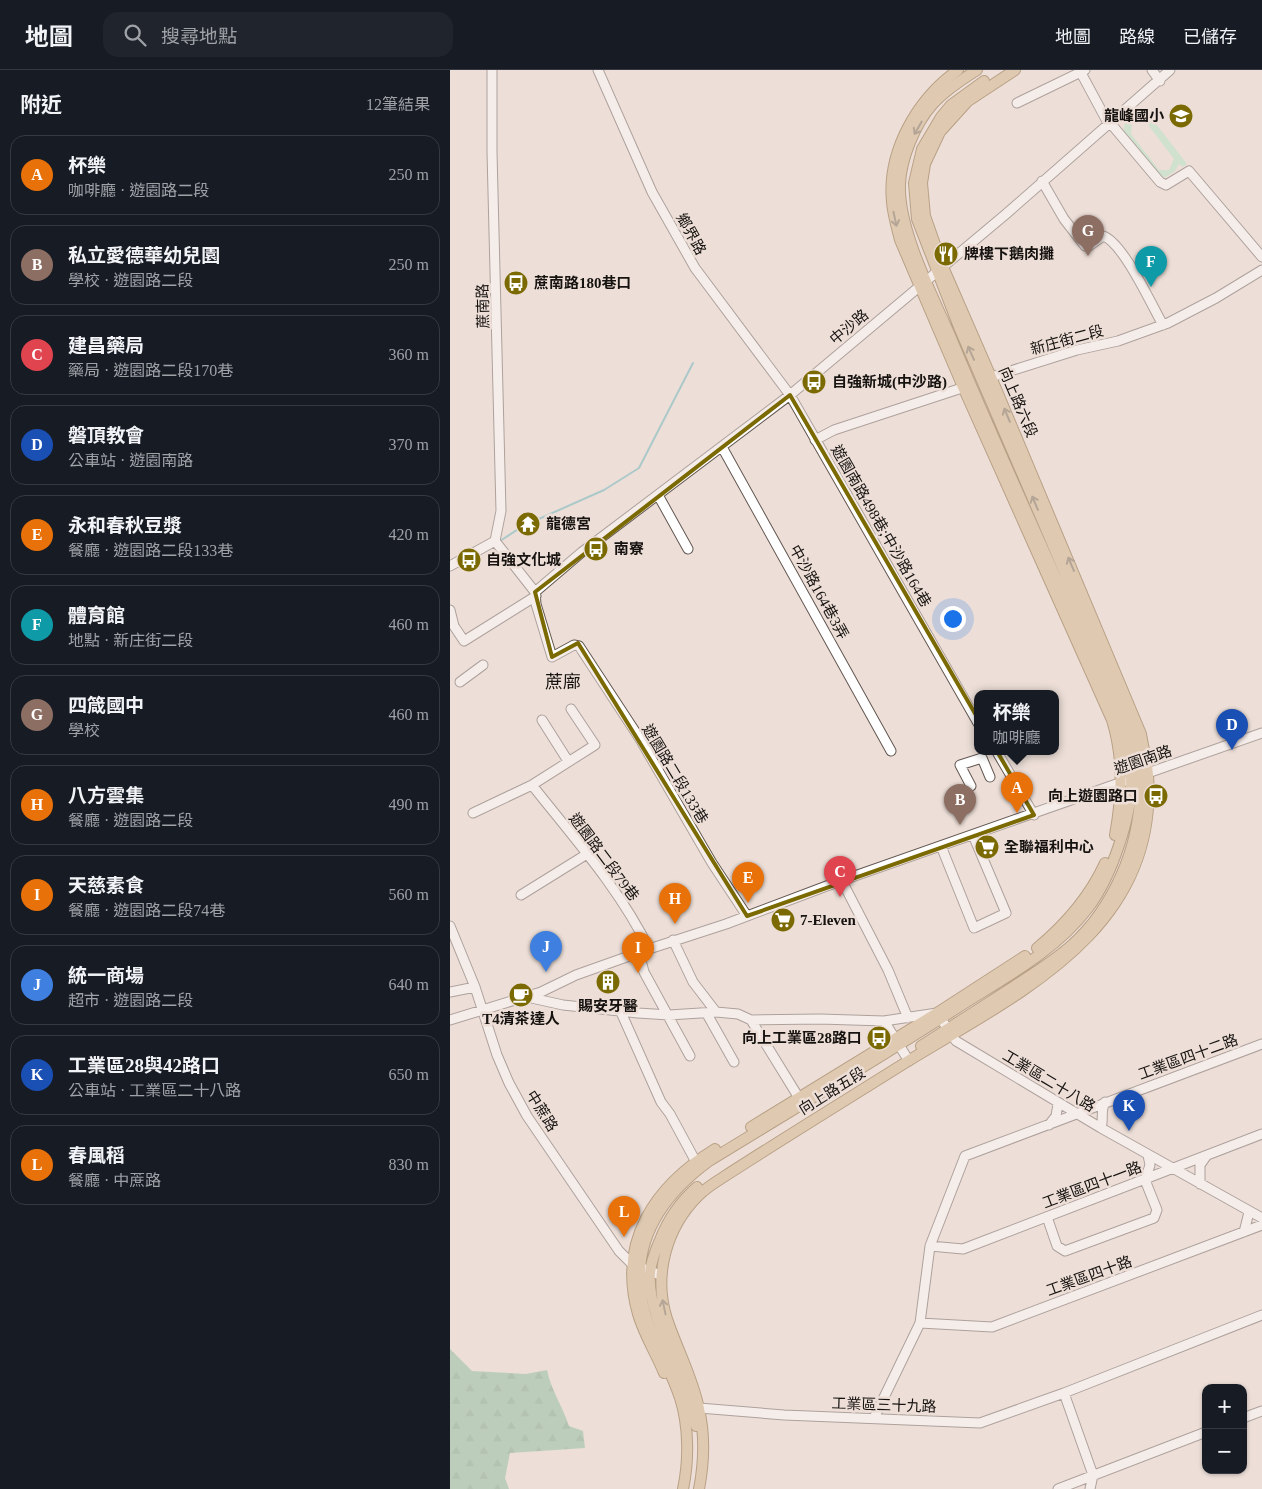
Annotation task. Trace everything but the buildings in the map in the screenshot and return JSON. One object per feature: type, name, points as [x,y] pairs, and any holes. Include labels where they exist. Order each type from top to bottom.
[{"type":"main road","points":[[958,70],[931,93],[917,112],[901,142],[893,171],[892,202],[896,225],[900,240],[923,282],[967,386],[1119,718],[1127,740],[1135,778]]},
{"type":"main road","points":[[923,282],[900,197],[903,163],[910,143],[932,105],[977,70]]},
{"type":"main road","name":"向上路六段","points":[[1002,70],[950,105],[928,138],[919,157],[914,183],[916,219],[987,379],[1126,715],[1137,758],[1135,778]]},
{"type":"main road","name":"向上路六段","points":[[940,270],[927,223],[922,195],[929,152],[947,122],[958,110],[982,90],[1015,70]]},
{"type":"main road","name":"向上路五段","points":[[677,1489],[681,1465],[680,1428],[674,1401],[638,1314],[632,1289],[636,1266],[654,1220],[667,1198],[688,1176],[709,1161],[1048,948],[1076,923],[1106,879],[1119,846],[1135,778]]},
{"type":"main road","name":"向上路五段","points":[[692,1489],[696,1472],[696,1424],[683,1379],[659,1322],[655,1274],[665,1228],[675,1210],[696,1188],[950,1032],[1046,966],[1073,945],[1097,916],[1118,882],[1128,858],[1138,819],[1135,778]]},
{"type":"main road","name":"向上路五段","points":[[683,1489],[686,1434],[681,1400],[644,1309],[634,1248],[653,1204],[673,1181],[696,1162],[799,1098],[897,1042]]},
{"type":"main road","name":"向上路五段","points":[[655,1274],[663,1305],[699,1408],[703,1456],[699,1489]]},
{"type":"street","name":"蔗南路","points":[[492,70],[492,152],[501,511],[495,541]]},
{"type":"street","name":"鄉界路","points":[[598,70],[652,192],[695,268],[790,395]]},
{"type":"street","points":[[1152,70],[1160,81]]},
{"type":"street","name":"中沙路","points":[[450,610],[454,626],[464,642],[535,594],[582,552],[790,395],[923,282],[940,270],[1108,123],[1160,81],[1170,70]]},
{"type":"street","points":[[1017,103],[1082,71],[1108,123],[1112,125],[1166,185],[1189,171],[1262,257]]},
{"type":"street","points":[[1042,181],[1064,218],[1085,246],[1089,246],[1103,236],[1114,244],[1129,264],[1163,325]]},
{"type":"street","name":"新庄街二段","points":[[815,440],[834,430],[987,379],[1077,350],[1118,341],[1163,325],[1216,298],[1262,270]]},
{"type":"street","name":"遊園南路498巷;中沙路164巷","points":[[790,395],[974,715]]},
{"type":"street","name":"中沙路164巷3弄","points":[[722,447],[891,751]]},
{"type":"street","points":[[658,495],[688,549]]},
{"type":"street","points":[[450,566],[495,541],[535,594]]},
{"type":"street","name":"遊園路二段133巷","points":[[535,594],[536,604],[552,657],[574,645],[580,646],[640,739],[712,862],[747,916]]},
{"type":"street","points":[[460,682],[482,665]]},
{"type":"street","points":[[473,813],[532,785],[595,745],[572,709]]},
{"type":"street","points":[[542,720],[568,761]]},
{"type":"street","name":"遊園南路","points":[[450,1020],[526,997],[576,976],[673,940],[747,916],[1262,733]]},
{"type":"street","points":[[999,755],[1034,814]]},
{"type":"street","points":[[971,786],[960,765],[982,758],[990,777]]},
{"type":"street","name":"遊園路二段79巷","points":[[532,785],[587,854],[637,925],[649,949]]},
{"type":"street","points":[[941,846],[974,928],[1006,913],[973,835]]},
{"type":"street","points":[[520,896],[587,854]]},
{"type":"street","points":[[842,881],[888,970],[908,1018]]},
{"type":"street","name":"中蔗路","points":[[450,926],[475,987],[497,1055],[509,1083],[527,1116],[619,1251],[636,1266],[655,1274]]},
{"type":"street","points":[[673,940],[734,1062]]},
{"type":"street","points":[[639,953],[644,972],[690,1056]]},
{"type":"street","points":[[450,992],[475,987]]},
{"type":"street","points":[[526,997],[563,1005],[669,1015],[738,1014],[752,1020],[787,1018],[884,1021],[939,1016]]},
{"type":"street","points":[[620,1010],[661,1102],[670,1114],[696,1162]]},
{"type":"street","name":"工業區二十八路","points":[[939,1016],[956,1041],[1058,1104],[1262,1218]]},
{"type":"street","points":[[752,1020],[799,1098]]},
{"type":"street","points":[[884,1021],[908,1058]]},
{"type":"street","name":"工業區四十二路","points":[[874,1418],[920,1323],[930,1246],[965,1156],[1262,1044]]},
{"type":"street","points":[[1101,1128],[1103,1122],[1101,1111],[1105,1102]]},
{"type":"street","points":[[1049,1125],[1056,1116],[1058,1104]]},
{"type":"street","name":"工業區四十一路","points":[[930,1246],[963,1249],[1262,1134]]},
{"type":"street","points":[[1047,1217],[1057,1246],[1065,1251],[1154,1218],[1157,1214],[1145,1180],[1150,1170],[1148,1154]]},
{"type":"street","points":[[1200,1184],[1200,1165],[1207,1155]]},
{"type":"street","points":[[1244,1232],[1249,1221],[1249,1212],[1247,1210]]},
{"type":"street","name":"工業區四十路","points":[[920,1323],[992,1327],[1262,1225]]},
{"type":"street","points":[[619,1251],[627,1251],[634,1248]]},
{"type":"street","name":"工業區三十九路","points":[[699,1408],[784,1415],[980,1422],[1064,1394],[1262,1315]]},
{"type":"street","points":[[1064,1394],[1093,1475],[1090,1489]]},
{"type":"street","points":[[1247,1416],[1262,1410]]},
{"type":"street","points":[[1058,1489],[1202,1434]]},
{"type":"highlighted area","points":[[790,395],[1034,815],[747,916],[578,643],[552,657],[535,592]]},
{"type":"green space","points":[[1142,106],[1187,164],[1183,167],[1179,164],[1175,171],[1166,177],[1157,176],[1123,133],[1126,118],[1138,112],[1137,109]],"holes":[[[1139,120],[1146,122],[1174,159],[1169,170],[1159,170],[1131,134],[1132,123]]]},
{"type":"green space","points":[[450,1349],[472,1371],[526,1374],[547,1370],[551,1385],[569,1426],[583,1431],[585,1448],[510,1453],[505,1478],[509,1489],[450,1489]]},
{"type":"waterway","points":[[500,541],[523,526],[604,490],[639,468],[693,363]]},
{"type":"place","name":"龍峰國小","points":[[1181,116]]},
{"type":"place","name":"牌樓下鵝肉攤","points":[[946,254]]},
{"type":"place","name":"四箴國中","points":[[1088,256]]},
{"type":"place","name":"蔗南路180巷口","points":[[516,283]]},
{"type":"place","name":"體育館","points":[[1151,287]]},
{"type":"place","name":"自強新城(中沙路)","points":[[814,382]]},
{"type":"place","name":"龍德宮","points":[[528,524]]},
{"type":"place","name":"南寮","points":[[596,549]]},
{"type":"place","name":"自強文化城","points":[[469,560]]},
{"type":"place","name":"磐頂教會","points":[[1232,750]]},
{"type":"place","name":"向上遊園路口","points":[[1156,796]]},
{"type":"place","name":"杯樂","points":[[1017,813]]},
{"type":"place","name":"私立愛德華幼兒園","points":[[960,825]]},
{"type":"place","name":"全聯福利中心","points":[[987,847]]},
{"type":"place","name":"建昌藥局","points":[[840,897]]},
{"type":"place","name":"永和春秋豆漿","points":[[748,903]]},
{"type":"place","name":"7-Eleven","points":[[783,920]]},
{"type":"place","name":"八方雲集","points":[[675,924]]},
{"type":"place","name":"統一商場","points":[[546,972]]},
{"type":"place","name":"天慈素食","points":[[638,973]]},
{"type":"place","name":"賜安牙醫","points":[[608,982]]},
{"type":"place","name":"T4清茶達人","points":[[521,995]]},
{"type":"place","name":"向上工業區28路口","points":[[879,1038]]},
{"type":"place","name":"工業區28與42路口","points":[[1129,1131]]},
{"type":"place","name":"春風稻","points":[[624,1237]]},
{"type":"district","name":"蔗廍","points":[[563,682]]}]
